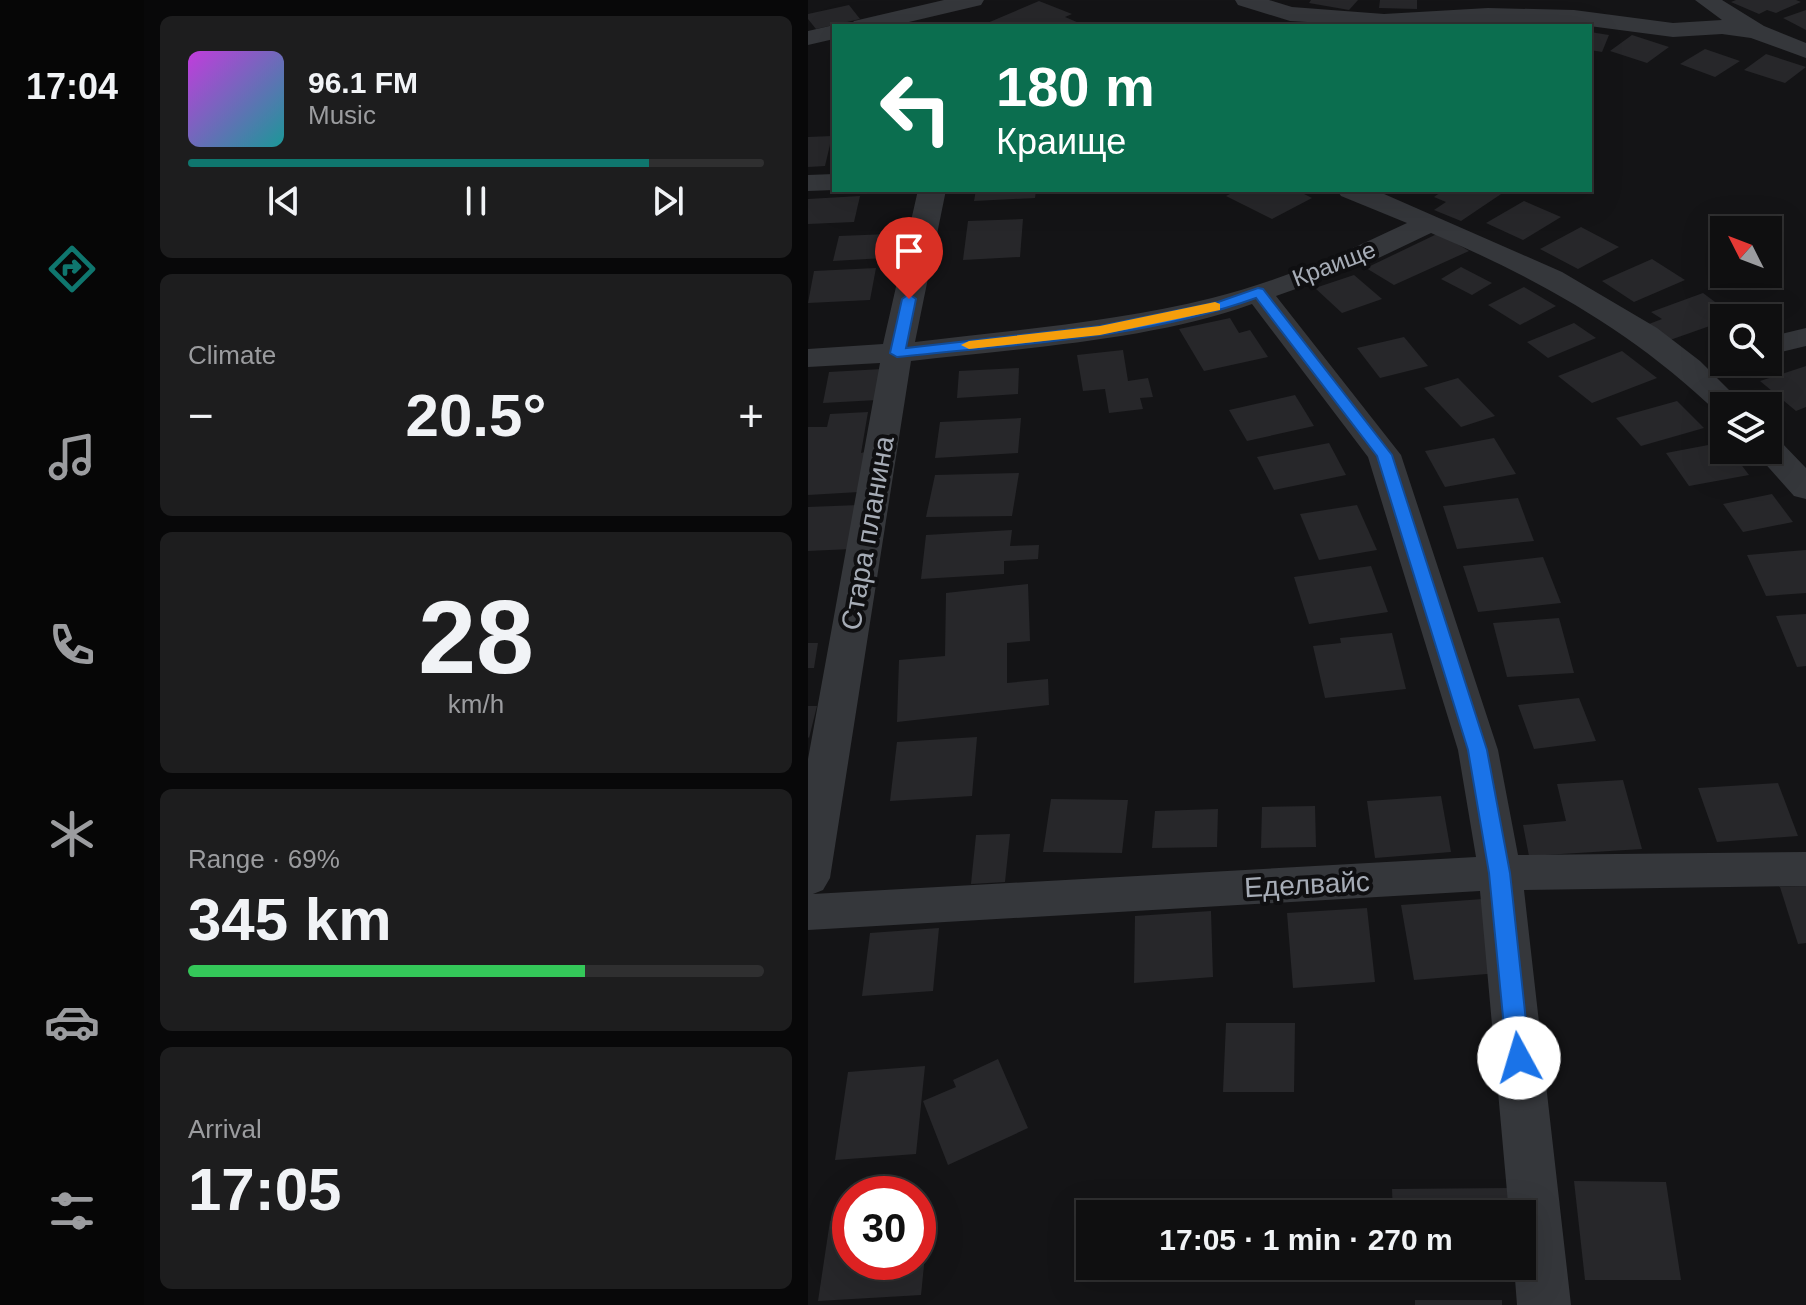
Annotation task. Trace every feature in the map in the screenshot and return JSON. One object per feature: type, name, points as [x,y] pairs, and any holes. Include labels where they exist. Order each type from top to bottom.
[{"type":"street","points":[[868,24],[901,14],[973,0]]},
{"type":"street","points":[[1246,0],[1290,14],[1396,19],[1488,15],[1574,17],[1673,30],[1722,27],[1756,31]]},
{"type":"street","points":[[1578,0],[1673,30]]},
{"type":"street","points":[[1706,0],[1756,31],[1806,51]]},
{"type":"street","points":[[901,14],[925,24]]},
{"type":"street","points":[[1364,24],[1396,19]]},
{"type":"street","points":[[808,38],[832,32]]},
{"type":"street","points":[[808,183],[832,182]]},
{"type":"street","name":"Стара планина","points":[[808,878],[897,353],[932,192]]},
{"type":"street","points":[[1356,192],[1502,252],[1586,295],[1703,378],[1716,392]]},
{"type":"street","name":"Краище","points":[[808,358],[897,353],[1100,330],[1222,305],[1356,258],[1430,223]]},
{"type":"street","points":[[1258,292],[1384,455],[1478,750],[1500,873],[1544,1305]]},
{"type":"street","points":[[1782,343],[1806,337]]},
{"type":"street","points":[[1687,367],[1710,361]]},
{"type":"street","points":[[1782,463],[1806,488]]},
{"type":"street","name":"Еделвайс","points":[[808,912],[1500,873],[1806,869]]},
{"type":"building","points":[[1311,0],[1358,0],[1349,10],[1309,3]]},
{"type":"building","points":[[1380,0],[1417,0],[1417,9],[1379,8]]},
{"type":"building","points":[[1039,1],[1072,14],[1065,17],[1081,24],[985,24]]},
{"type":"building","points":[[1731,2],[1801,2],[1776,13],[1767,10],[1759,14]]},
{"type":"building","points":[[849,5],[860,19],[816,29],[808,14]]},
{"type":"building","points":[[1806,10],[1806,30],[1783,18]]},
{"type":"building","points":[[1592,32],[1609,35],[1602,52],[1592,50]]},
{"type":"building","points":[[1632,35],[1669,47],[1647,63],[1610,51]]},
{"type":"building","points":[[1705,49],[1740,61],[1715,77],[1680,64]]},
{"type":"building","points":[[1766,54],[1806,67],[1785,83],[1744,70]]},
{"type":"building","points":[[832,136],[825,166],[808,167],[808,137]]},
{"type":"building","points":[[976,192],[1036,192],[1035,198],[974,201]]},
{"type":"building","points":[[1234,192],[1300,192],[1312,198],[1272,219],[1226,196]]},
{"type":"building","points":[[1441,192],[1504,192],[1461,221],[1434,210],[1446,202],[1434,197]]},
{"type":"building","points":[[860,196],[854,222],[808,224],[808,199]]},
{"type":"building","points":[[1524,201],[1561,217],[1523,240],[1486,223]]},
{"type":"building","points":[[1023,219],[1020,257],[963,260],[968,221]]},
{"type":"building","points":[[1581,227],[1619,247],[1578,269],[1540,249]]},
{"type":"building","points":[[1439,233],[1469,251],[1394,285],[1366,268]]},
{"type":"building","points":[[889,234],[884,258],[833,261],[839,236]]},
{"type":"building","points":[[1652,259],[1685,280],[1634,302],[1602,281]]},
{"type":"building","points":[[1461,267],[1492,283],[1472,295],[1441,279]]},
{"type":"building","points":[[876,268],[870,300],[808,303],[814,271]]},
{"type":"building","points":[[1354,275],[1382,299],[1342,313],[1315,288]]},
{"type":"building","points":[[1524,287],[1556,306],[1520,325],[1488,305]]},
{"type":"building","points":[[1703,293],[1718,304],[1710,304],[1710,326],[1670,340],[1649,324],[1662,319],[1651,312]]},
{"type":"building","points":[[1230,318],[1239,333],[1250,330],[1268,357],[1204,371],[1179,329]]},
{"type":"building","points":[[1574,323],[1596,338],[1548,358],[1527,342]]},
{"type":"building","points":[[1404,337],[1428,366],[1380,378],[1357,348]]},
{"type":"building","points":[[1123,350],[1128,381],[1148,378],[1153,397],[1140,398],[1143,409],[1109,413],[1105,389],[1083,391],[1077,355]]},
{"type":"building","points":[[1622,351],[1657,378],[1592,403],[1558,376]]},
{"type":"building","points":[[1806,366],[1806,407],[1796,411],[1782,399],[1782,392],[1773,392],[1760,381]]},
{"type":"building","points":[[1019,368],[1018,394],[957,398],[959,371]]},
{"type":"building","points":[[882,369],[877,400],[823,403],[829,372]]},
{"type":"building","points":[[1458,378],[1495,416],[1461,427],[1424,388]]},
{"type":"building","points":[[1295,395],[1314,426],[1247,441],[1229,410]]},
{"type":"building","points":[[1677,401],[1704,428],[1641,446],[1616,418]]},
{"type":"building","points":[[868,412],[859,492],[808,495],[808,427],[827,427],[830,414]]},
{"type":"building","points":[[1021,418],[1018,453],[935,458],[940,422]]},
{"type":"building","points":[[1494,438],[1516,474],[1445,487],[1425,451]]},
{"type":"building","points":[[1329,443],[1346,475],[1274,490],[1257,457]]},
{"type":"building","points":[[1710,445],[1710,464],[1741,464],[1749,475],[1689,486],[1666,453]]},
{"type":"building","points":[[1019,473],[1012,516],[926,517],[935,475]]},
{"type":"building","points":[[1772,494],[1793,522],[1743,532],[1723,504]]},
{"type":"building","points":[[1518,498],[1534,541],[1457,549],[1443,506]]},
{"type":"building","points":[[859,505],[851,549],[808,551],[808,507]]},
{"type":"building","points":[[1357,505],[1377,550],[1319,560],[1300,514]]},
{"type":"building","points":[[1012,530],[1010,546],[1039,545],[1038,559],[1004,561],[1004,574],[921,579],[926,535]]},
{"type":"building","points":[[1806,550],[1806,593],[1766,596],[1747,555]]},
{"type":"building","points":[[1543,557],[1561,603],[1478,612],[1463,566]]},
{"type":"building","points":[[1371,566],[1388,612],[1309,624],[1294,577]]},
{"type":"building","points":[[1028,584],[1030,641],[1007,643],[1007,683],[1048,679],[1049,705],[897,722],[899,660],[945,656],[946,593]]},
{"type":"building","points":[[1806,614],[1806,666],[1797,667],[1776,616]]},
{"type":"building","points":[[1559,618],[1574,673],[1507,677],[1493,623]]},
{"type":"building","points":[[1392,633],[1406,689],[1325,698],[1313,646],[1341,643],[1340,638]]},
{"type":"building","points":[[808,643],[818,643],[814,668],[808,668]]},
{"type":"building","points":[[1579,698],[1596,741],[1534,749],[1518,705]]},
{"type":"building","points":[[808,706],[817,706],[809,738],[808,737]]},
{"type":"building","points":[[977,737],[972,796],[890,801],[897,742]]},
{"type":"building","points":[[1623,780],[1642,849],[1529,856],[1523,825],[1566,821],[1557,784]]},
{"type":"building","points":[[1778,783],[1798,836],[1717,842],[1698,788]]},
{"type":"building","points":[[1441,796],[1451,852],[1375,858],[1367,801]]},
{"type":"building","points":[[1051,799],[1128,800],[1122,853],[1043,852]]},
{"type":"building","points":[[1315,806],[1316,847],[1261,848],[1262,807]]},
{"type":"building","points":[[1218,809],[1217,847],[1152,848],[1155,811]]},
{"type":"building","points":[[1010,834],[1005,882],[971,884],[976,835]]},
{"type":"building","points":[[1806,886],[1806,943],[1798,944],[1780,887]]},
{"type":"building","points":[[1483,899],[1499,973],[1414,980],[1401,905]]},
{"type":"building","points":[[1367,908],[1375,982],[1293,988],[1287,913]]},
{"type":"building","points":[[1211,911],[1213,977],[1134,983],[1135,916]]},
{"type":"building","points":[[939,928],[933,991],[862,996],[870,933]]},
{"type":"building","points":[[1226,1023],[1295,1023],[1294,1092],[1223,1092]]},
{"type":"building","points":[[998,1059],[1028,1128],[948,1165],[923,1101],[956,1087],[953,1080]]},
{"type":"building","points":[[925,1066],[916,1154],[835,1160],[848,1072]]},
{"type":"building","points":[[1574,1181],[1666,1182],[1681,1280],[1585,1280]]},
{"type":"building","points":[[1509,1188],[1510,1200],[1392,1200],[1392,1189]]},
{"type":"building","points":[[830,1221],[832,1280],[922,1280],[921,1295],[818,1301]]},
{"type":"building","points":[[1415,1300],[1502,1300],[1502,1305],[1415,1305]]},
{"type":"slow traffic","points":[[969,345],[1100,330],[1215,307]]},
{"type":"route","points":[[909,299],[897,353],[1100,330],[1222,305],[1258,292],[1384,455],[1478,750],[1500,873],[1519,1058]]}]
